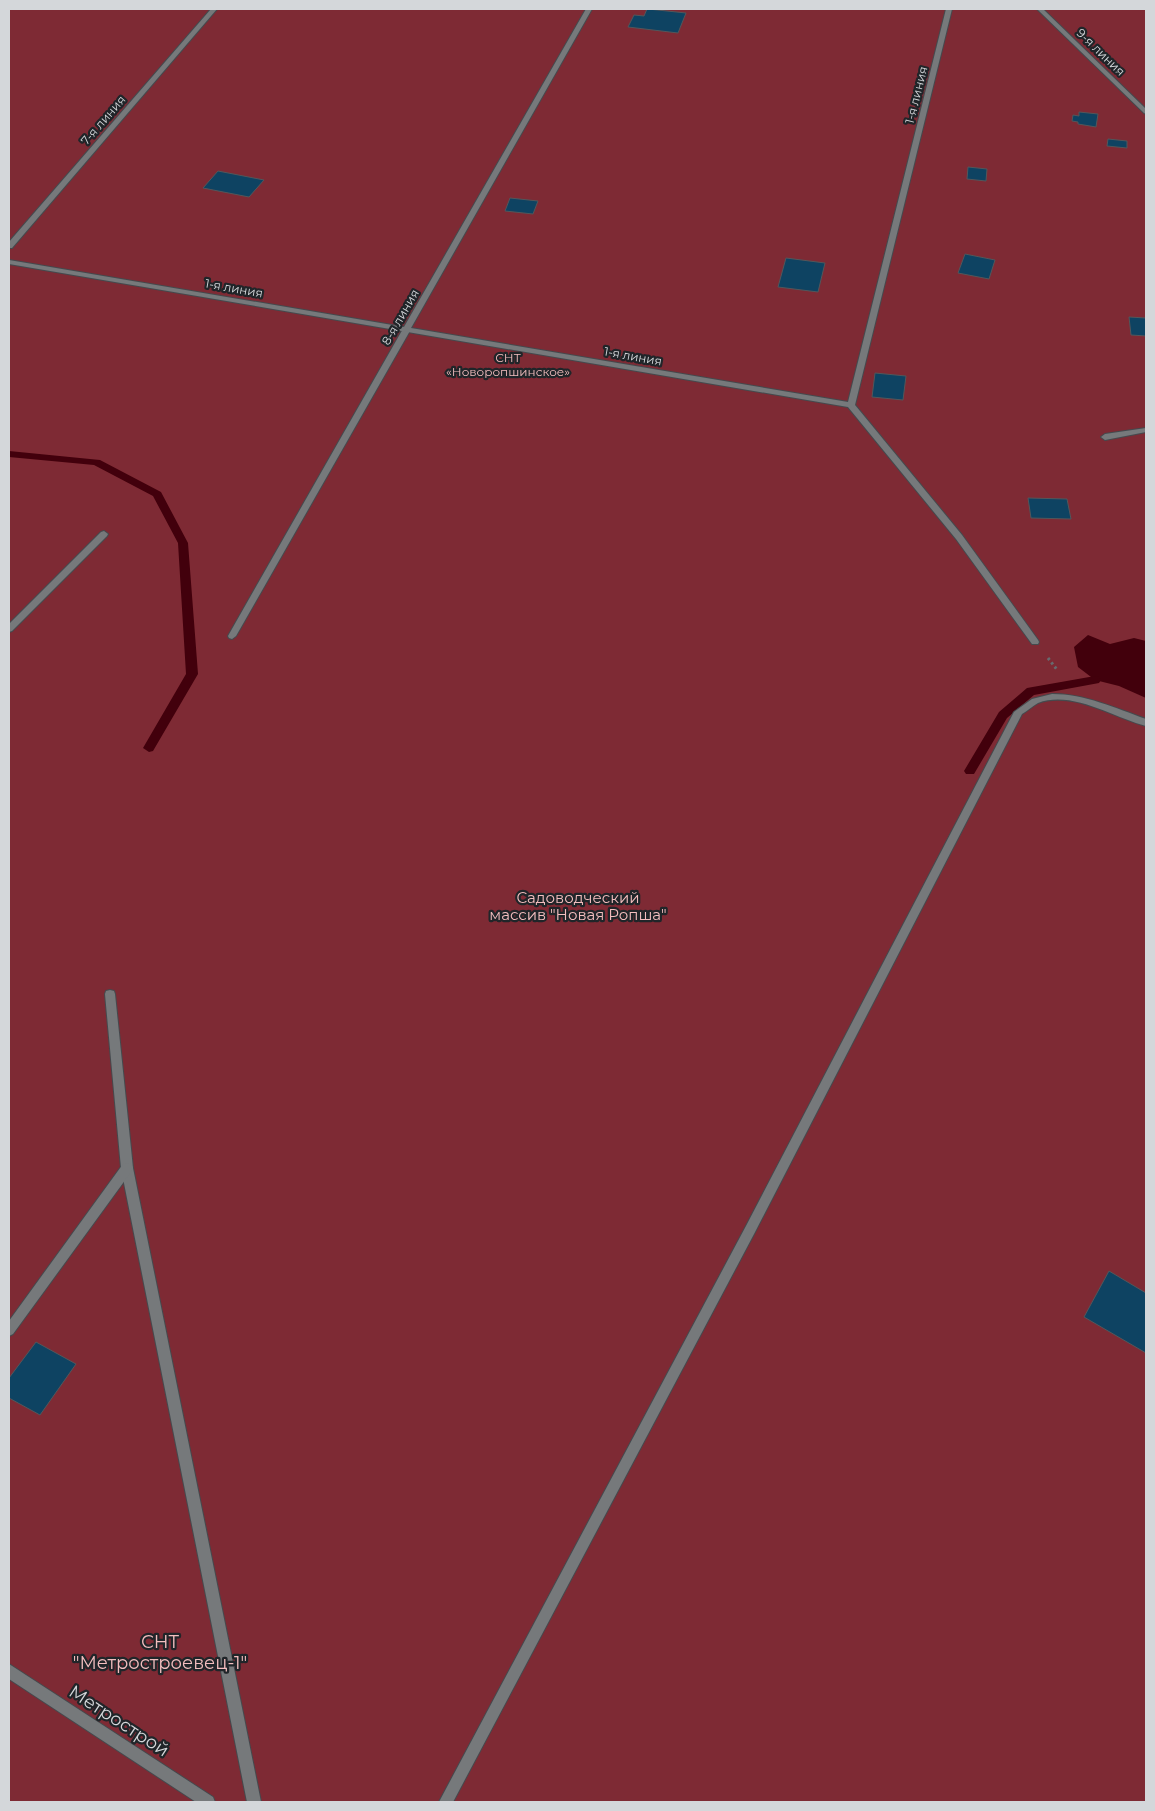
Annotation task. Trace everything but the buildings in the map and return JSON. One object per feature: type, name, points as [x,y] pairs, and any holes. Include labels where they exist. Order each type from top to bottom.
[{"type":"street","name":"7-я линия","points":[[9,246],[214,9]]},
{"type":"street","name":"8-я линия","points":[[232,636],[589,9]]},
{"type":"street","name":"1-я линия","points":[[9,262],[851,405],[948,9]]},
{"type":"street","name":"9-я линия","points":[[1040,9],[1146,112]]},
{"type":"street","points":[[851,405],[959,537],[1035,642]]},
{"type":"street","points":[[1106,437],[1146,430]]},
{"type":"street","points":[[9,630],[104,534]]},
{"type":"street","points":[[446,1802],[750,1230],[1018,712],[1037,700],[1059,697],[1081,700],[1146,723]]},
{"type":"street","points":[[110,994],[127,1168],[254,1802]]},
{"type":"street","points":[[9,1330],[127,1168]]},
{"type":"street","name":"Метрострой","points":[[9,1672],[208,1802]]},
{"type":"green space","name":"Садоводческий массив \"Новая Ропша\"","points":[[9,9],[1146,9],[1146,1802],[9,1802]]},
{"type":"shaded area","points":[[1088,635],[1110,644],[1134,638],[1146,641],[1146,698],[1119,686],[1095,680],[1078,667],[1074,647]]},
{"type":"waterway","points":[[9,454],[96,462],[157,494],[183,543],[192,674],[149,748]]},
{"type":"waterway","points":[[970,771],[1003,715],[1031,691],[1095,680]]},
{"type":"park label","name":"СНТ «Новоропшинское»","points":[[508,364]]},
{"type":"park label","name":"СНТ \"Метростроевец-1\"","points":[[160,1652]]}]
